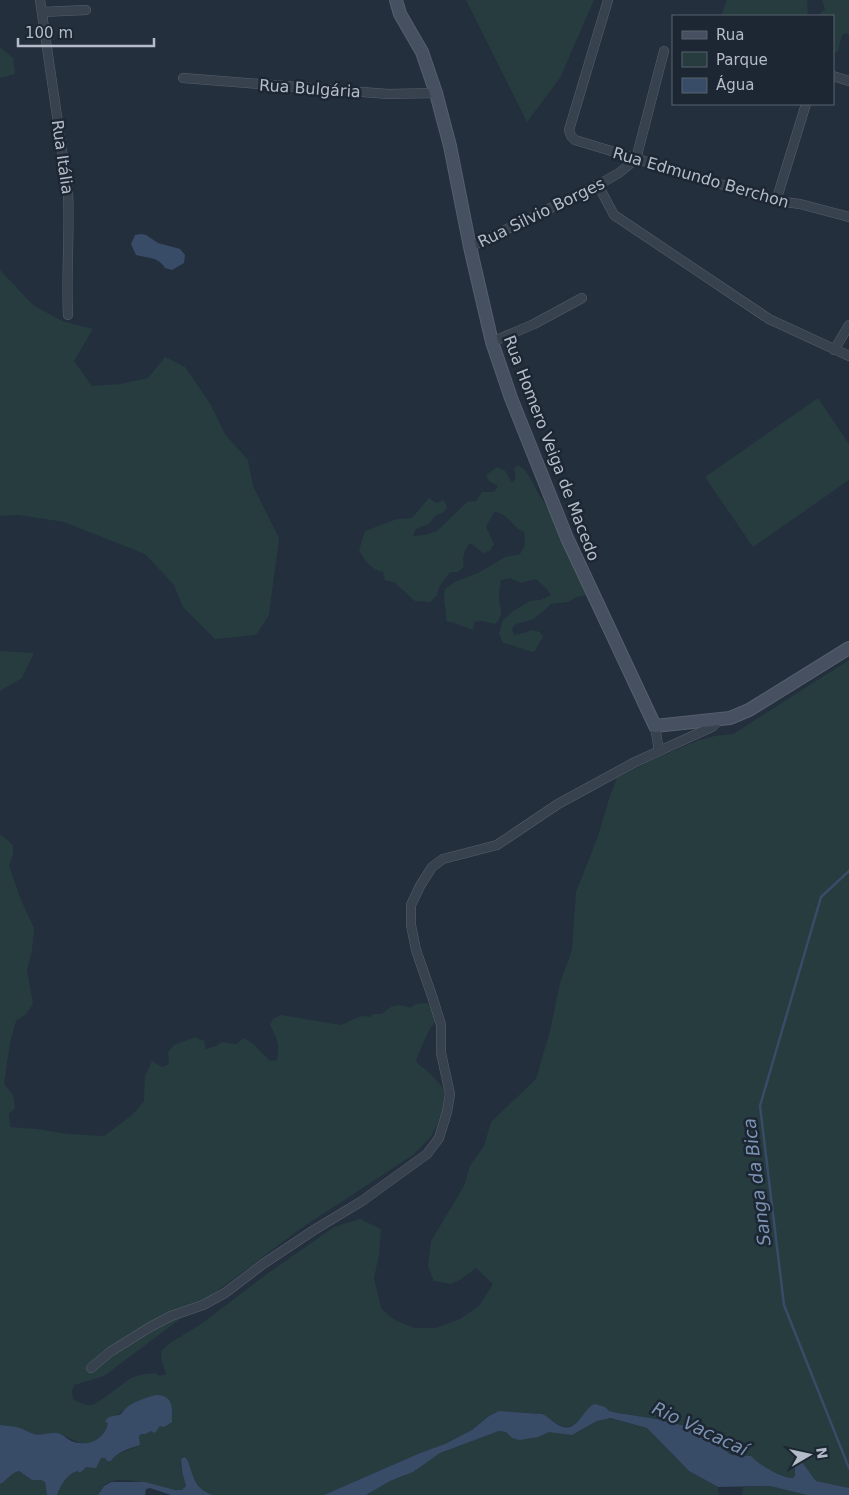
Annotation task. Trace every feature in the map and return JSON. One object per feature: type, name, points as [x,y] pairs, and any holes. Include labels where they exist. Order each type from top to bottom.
[{"type":"street","name":"Rua Itália","points":[[40,0],[68,191],[66,281],[68,314]]},
{"type":"street","name":"Rua Homero Veiga de Macedo","points":[[396,0],[400,14],[422,52],[436,93],[450,146],[470,248],[492,342],[511,398],[567,538],[655,726]]},
{"type":"street","name":"Rua Edmundo Berchon","points":[[608,0],[569,130],[575,140],[776,201],[800,204],[849,217]]},
{"type":"street","points":[[42,12],[86,10]]},
{"type":"street","points":[[636,159],[664,51]]},
{"type":"street","points":[[834,76],[849,81]]},
{"type":"street","name":"Rua Bulgária","points":[[183,78],[388,94],[436,93]]},
{"type":"street","points":[[776,201],[806,105]]},
{"type":"street","name":"Rua Silvio Borges","points":[[470,248],[598,185],[619,173],[636,159]]},
{"type":"street","points":[[598,185],[614,216],[769,319],[849,356]]},
{"type":"street","points":[[492,342],[534,324],[582,298]]},
{"type":"street","points":[[834,350],[849,326]]},
{"type":"street","points":[[659,751],[655,726],[730,718],[749,710],[849,648]]},
{"type":"street","points":[[91,1368],[110,1352],[150,1327],[170,1316],[203,1305],[225,1293],[263,1264],[362,1201],[427,1154],[439,1138],[450,1094],[441,1053],[441,1025],[416,950],[411,925],[411,905],[432,867],[442,859],[497,845],[558,804],[635,762],[712,727],[716,723],[717,718]]},
{"type":"green space","points":[[466,0],[594,0],[560,78],[527,122]]},
{"type":"green space","points":[[727,0],[807,0],[808,15],[723,15]]},
{"type":"green space","points":[[822,0],[849,0],[849,34],[845,33],[842,35],[838,51],[834,53],[834,15],[820,15],[825,10]]},
{"type":"green space","points":[[0,47],[13,58],[15,74],[0,78]]},
{"type":"green space","points":[[0,270],[33,305],[62,321],[93,329],[74,361],[92,386],[120,384],[148,378],[165,357],[185,367],[211,405],[225,434],[248,460],[253,486],[279,538],[269,615],[256,635],[215,639],[183,607],[174,585],[145,554],[64,522],[19,515],[0,516]]},
{"type":"green space","points":[[818,398],[849,444],[849,480],[753,547],[705,477]]},
{"type":"green space","points":[[518,465],[528,474],[559,525],[587,595],[577,597],[568,602],[551,604],[534,619],[516,624],[512,628],[514,635],[531,630],[540,632],[543,637],[534,652],[503,643],[499,633],[503,620],[513,611],[530,601],[541,600],[551,595],[536,579],[521,583],[510,578],[501,580],[499,597],[501,614],[495,624],[482,621],[474,622],[473,630],[446,621],[445,589],[505,557],[520,554],[525,545],[524,532],[519,530],[503,515],[494,512],[486,527],[494,544],[490,551],[483,553],[470,543],[464,554],[464,567],[458,572],[450,572],[439,587],[437,595],[430,602],[415,601],[395,583],[385,580],[383,572],[368,564],[359,550],[365,531],[397,519],[412,518],[429,498],[436,503],[444,500],[447,507],[444,512],[436,515],[429,524],[416,529],[413,536],[437,531],[467,502],[476,501],[482,492],[494,492],[498,486],[489,481],[486,475],[497,467],[505,471],[512,483],[516,478],[514,468]]},
{"type":"green space","points":[[0,651],[34,653],[22,678],[0,691]]},
{"type":"green space","points":[[849,660],[849,1488],[816,1481],[802,1462],[793,1478],[788,1478],[764,1467],[751,1456],[731,1455],[682,1425],[609,1411],[598,1405],[580,1421],[564,1427],[542,1414],[499,1411],[489,1416],[472,1430],[445,1444],[324,1495],[212,1495],[197,1485],[187,1459],[182,1457],[181,1468],[186,1486],[182,1490],[121,1480],[111,1481],[104,1485],[98,1495],[57,1495],[64,1481],[70,1475],[77,1471],[80,1473],[86,1467],[97,1466],[101,1458],[116,1455],[140,1445],[139,1436],[160,1426],[145,1398],[117,1415],[108,1424],[101,1436],[91,1443],[80,1443],[57,1433],[36,1434],[17,1427],[0,1425],[0,834],[13,845],[13,854],[9,866],[21,900],[34,928],[32,951],[27,970],[33,1004],[26,1014],[16,1021],[10,1043],[4,1084],[13,1095],[15,1108],[9,1114],[10,1127],[104,1136],[132,1115],[144,1101],[145,1076],[152,1061],[162,1067],[169,1064],[168,1052],[174,1045],[195,1037],[204,1041],[206,1049],[222,1042],[236,1044],[244,1038],[252,1043],[270,1061],[277,1060],[277,1042],[270,1025],[273,1019],[281,1015],[340,1025],[358,1017],[382,1014],[395,1006],[410,1008],[416,1004],[427,1003],[432,1007],[436,1020],[428,1032],[416,1060],[443,1088],[446,1095],[443,1114],[430,1138],[413,1155],[300,1229],[104,1376],[74,1385],[73,1399],[92,1405],[134,1377],[155,1373],[160,1376],[166,1374],[161,1358],[162,1350],[170,1343],[201,1324],[267,1274],[334,1227],[360,1219],[381,1229],[379,1255],[374,1278],[381,1308],[393,1319],[414,1328],[436,1328],[460,1319],[479,1306],[493,1284],[476,1268],[451,1284],[434,1281],[428,1266],[431,1241],[464,1186],[470,1166],[484,1146],[491,1122],[536,1079],[550,1031],[560,983],[572,950],[576,892],[597,839],[617,778],[645,763],[699,740],[733,734]]},
{"type":"green space","points":[[607,1418],[647,1428],[689,1471],[718,1487],[719,1495],[366,1495],[390,1481],[402,1477],[440,1453],[499,1431],[506,1432],[515,1439],[529,1439],[549,1432],[578,1432],[597,1421]]},
{"type":"green space","points":[[19,1471],[32,1480],[45,1482],[47,1495],[0,1495],[0,1484],[13,1473]]},
{"type":"green space","points":[[770,1486],[807,1495],[742,1495],[743,1487]]},
{"type":"water","points":[[141,234],[158,243],[180,249],[185,255],[184,263],[172,270],[165,268],[156,260],[136,255],[131,244],[135,235]]},
{"type":"water","points":[[156,1395],[166,1398],[171,1403],[172,1422],[164,1427],[160,1426],[155,1433],[151,1431],[142,1434],[139,1436],[140,1445],[120,1453],[111,1461],[101,1458],[96,1468],[86,1467],[80,1473],[77,1471],[73,1473],[64,1481],[57,1495],[47,1495],[45,1482],[32,1480],[19,1471],[13,1473],[0,1484],[0,1425],[18,1427],[37,1434],[57,1433],[77,1443],[89,1443],[103,1434],[108,1423],[105,1422],[108,1418],[121,1414],[137,1402]]},
{"type":"water","points":[[595,1404],[605,1407],[609,1411],[663,1420],[695,1429],[709,1437],[731,1455],[751,1456],[770,1470],[788,1478],[793,1478],[795,1475],[795,1463],[802,1462],[816,1481],[849,1488],[849,1495],[807,1495],[770,1486],[718,1487],[689,1471],[647,1428],[610,1418],[597,1421],[572,1435],[549,1432],[538,1437],[520,1440],[512,1438],[506,1432],[499,1431],[440,1453],[413,1472],[390,1481],[366,1495],[324,1495],[445,1444],[472,1430],[489,1416],[499,1411],[542,1414],[560,1426],[568,1427],[577,1423],[587,1410]]},
{"type":"water","points":[[184,1457],[187,1459],[197,1485],[212,1495],[171,1495],[150,1488],[146,1489],[145,1495],[98,1495],[104,1486],[111,1482],[145,1482],[182,1490],[186,1486],[181,1459]]},
{"type":"waterway","name":"Sanga da Bica","points":[[849,871],[821,897],[760,1106],[784,1305],[849,1468]]},
{"type":"water label","name":"Rio Vacacaí","points":[[700,1429]]}]
